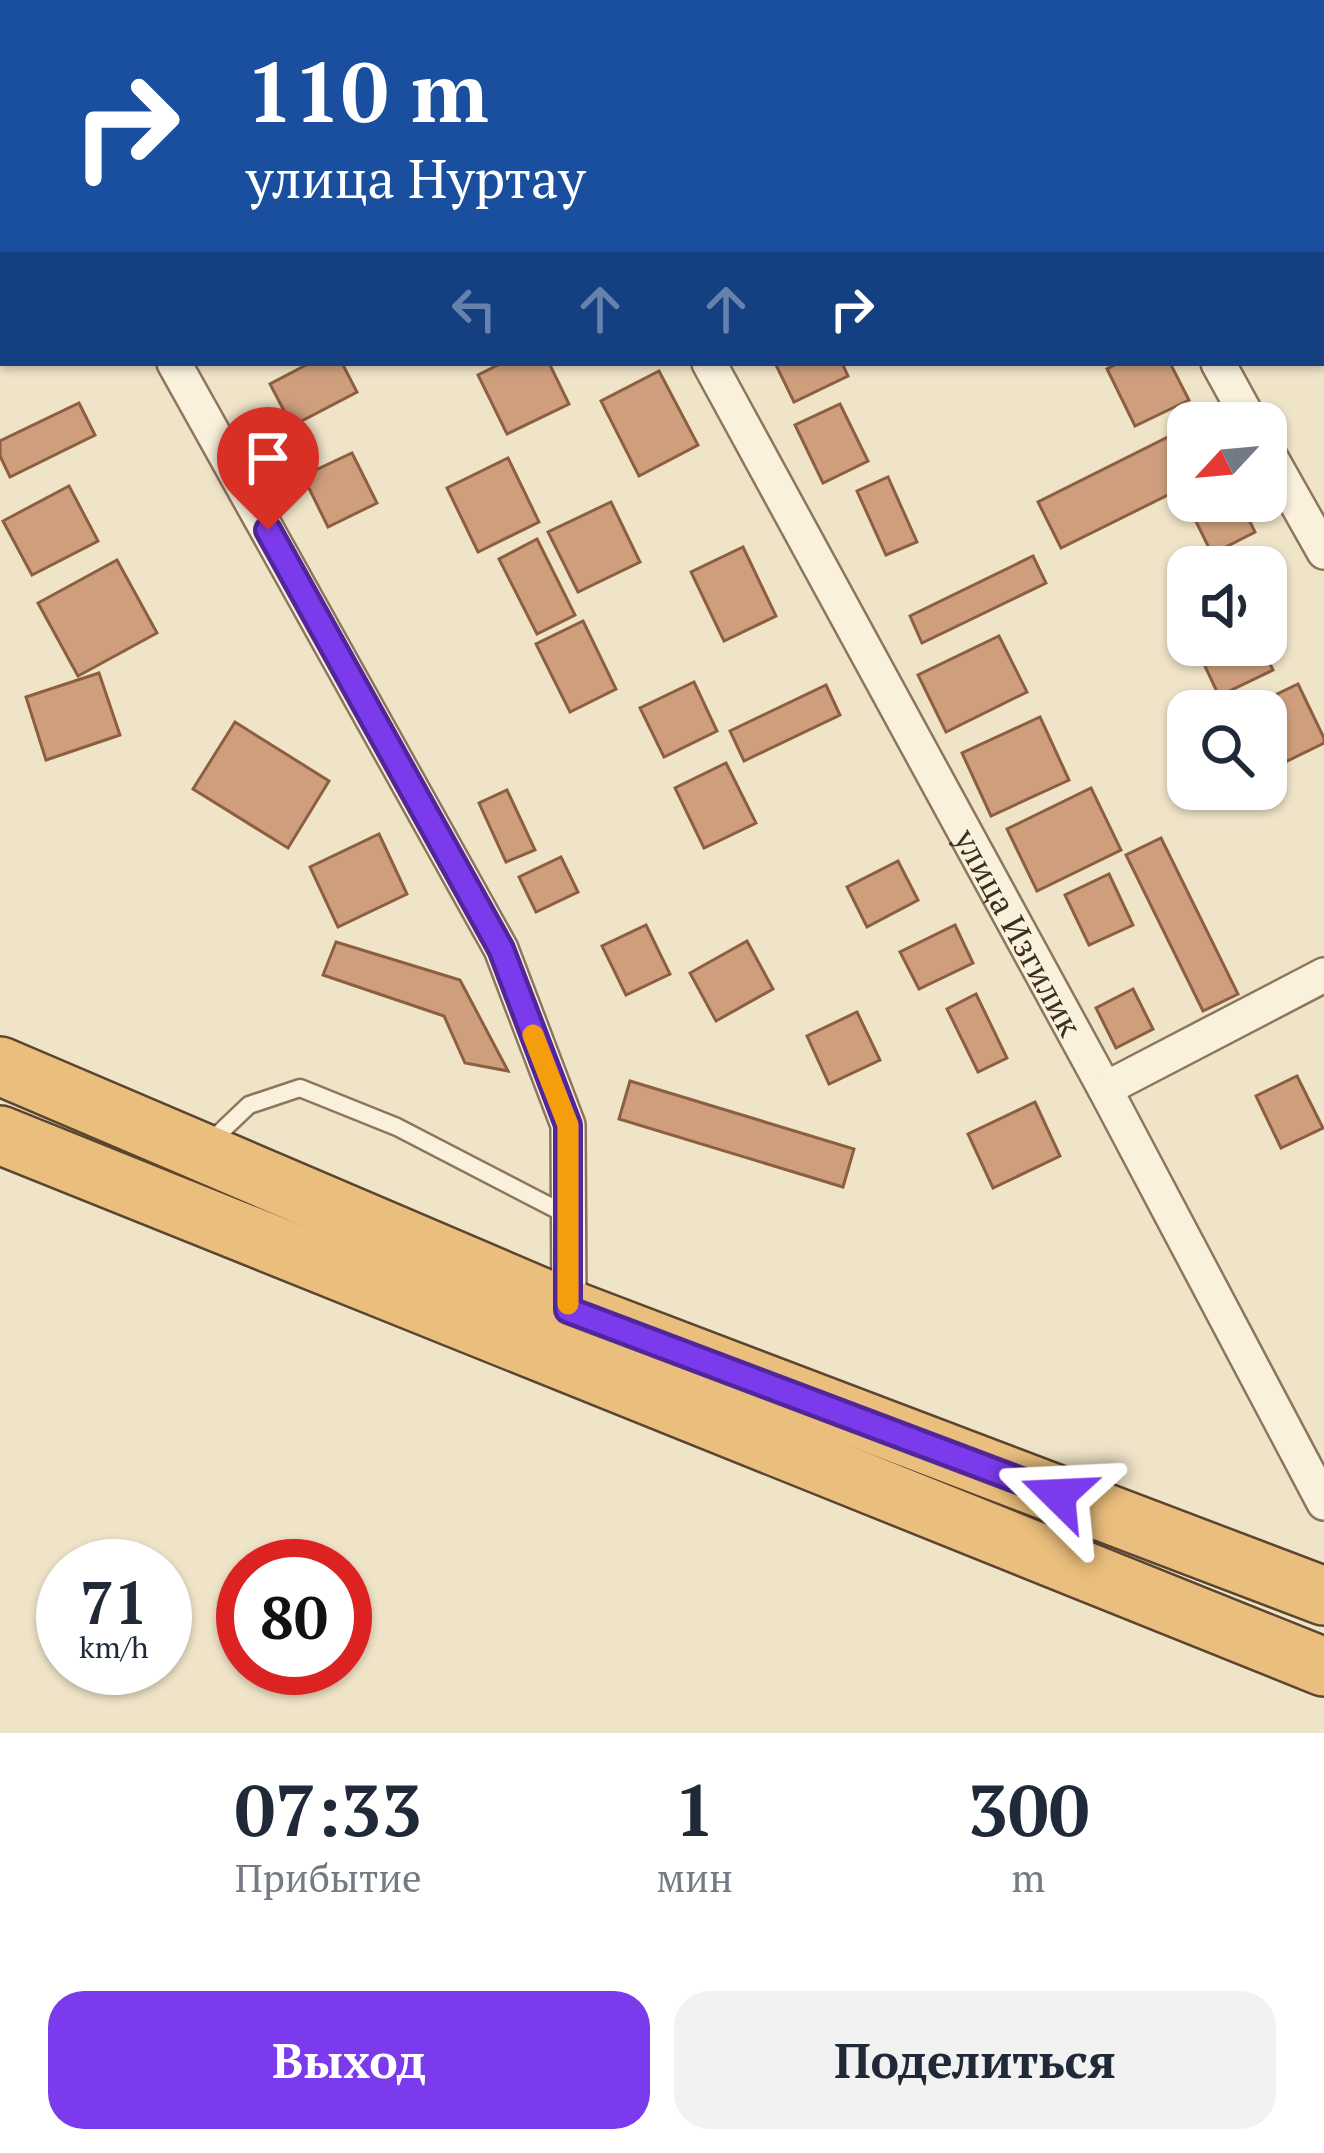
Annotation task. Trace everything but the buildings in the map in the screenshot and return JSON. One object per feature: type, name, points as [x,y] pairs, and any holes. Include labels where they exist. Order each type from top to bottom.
[{"type":"highway","points":[[0,1066],[568,1310],[1324,1595]]},
{"type":"highway","points":[[0,1135],[1324,1667]]},
{"type":"street","points":[[177,366],[501,949],[568,1125],[568,1310]]},
{"type":"street","name":"улица Изгилик","points":[[711,366],[1105,1089],[1324,1503]]},
{"type":"street","points":[[1220,366],[1239,402]]},
{"type":"street","points":[[1287,486],[1324,552]]},
{"type":"street","points":[[1105,1089],[1324,974]]},
{"type":"lane","points":[[200,1152],[249,1105],[300,1088],[397,1127],[568,1216]]},
{"type":"slow traffic","points":[[533,1035],[568,1125],[568,1304]]},
{"type":"route","points":[[268,530],[501,949],[568,1125],[568,1310],[1058,1495]]}]
